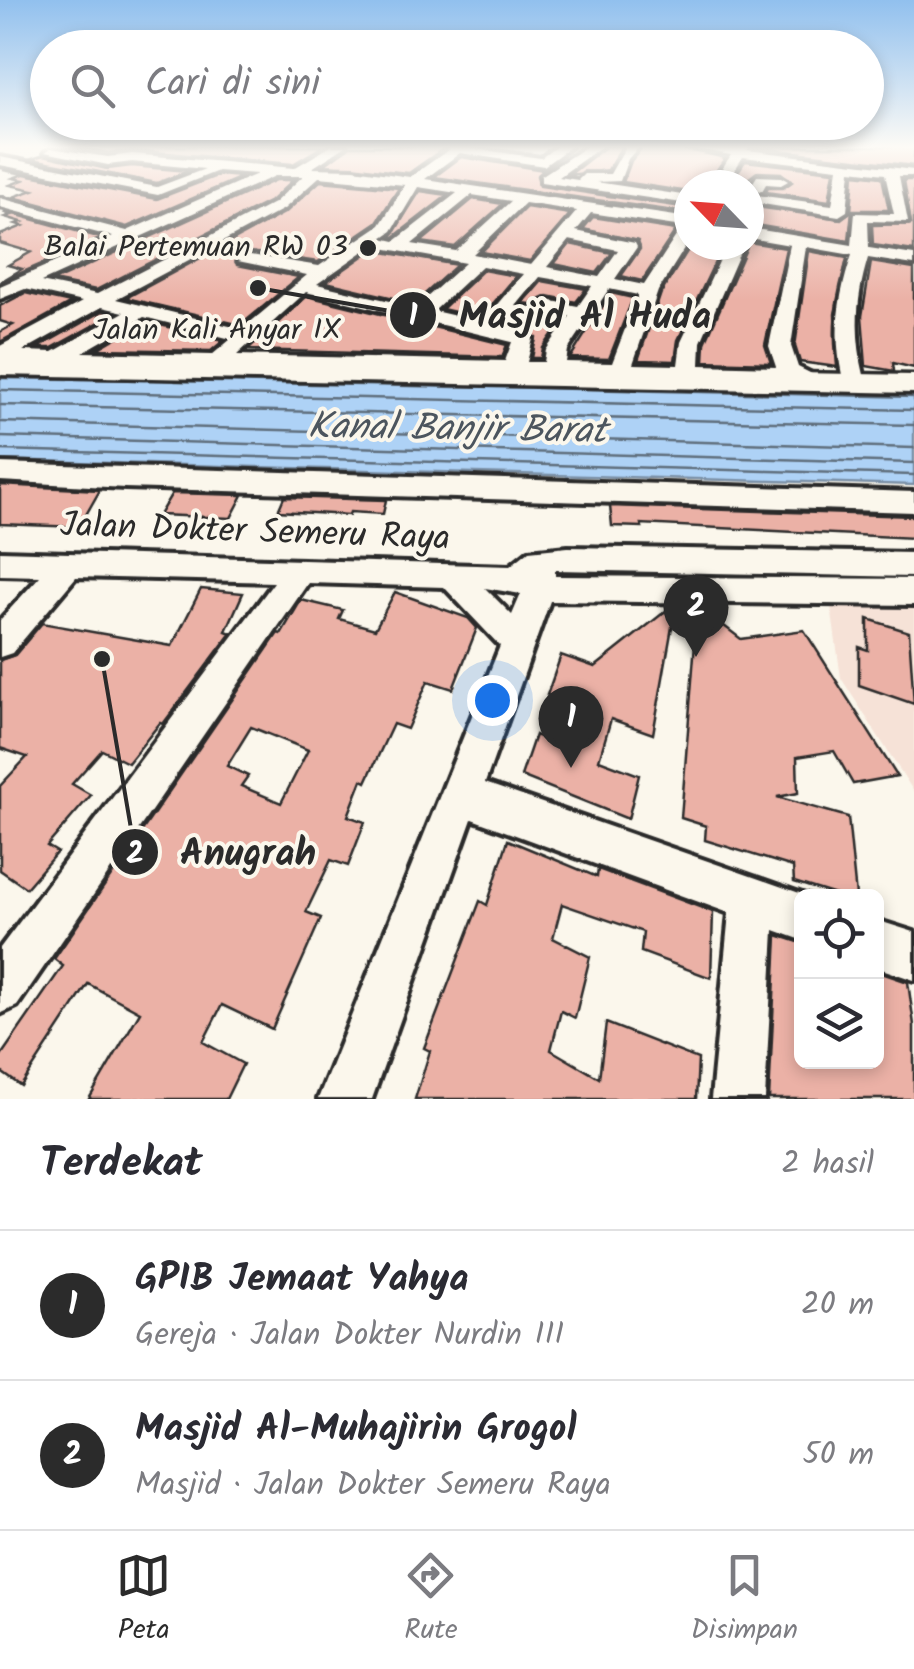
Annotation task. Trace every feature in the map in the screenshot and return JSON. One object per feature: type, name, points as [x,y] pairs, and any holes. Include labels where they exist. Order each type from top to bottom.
[{"type":"main road","points":[[0,367],[914,384]]},
{"type":"street","points":[[0,292],[215,197]]},
{"type":"street","points":[[217,197],[273,209]]},
{"type":"street","points":[[0,356],[208,240],[273,209],[286,197]]},
{"type":"street","points":[[218,362],[302,286],[326,273],[395,219],[406,197]]},
{"type":"street","points":[[399,246],[449,197]]},
{"type":"street","points":[[420,312],[522,197]]},
{"type":"street","points":[[530,197],[674,223]]},
{"type":"street","points":[[770,201],[772,197]]},
{"type":"street","points":[[839,197],[839,211]]},
{"type":"street","points":[[764,200],[839,211],[860,219]]},
{"type":"street","points":[[0,202],[152,244]]},
{"type":"street","points":[[142,206],[178,213]]},
{"type":"street","points":[[487,329],[587,208]]},
{"type":"street","points":[[764,209],[860,219],[909,219]]},
{"type":"street","points":[[604,241],[625,213]]},
{"type":"street","points":[[852,375],[846,346],[850,290],[861,252],[860,219]]},
{"type":"street","points":[[554,366],[557,350],[629,247],[565,234]]},
{"type":"street","points":[[764,236],[914,260]]},
{"type":"street","points":[[370,240],[649,291]]},
{"type":"street","points":[[69,242],[127,258]]},
{"type":"street","points":[[790,373],[780,346],[799,242]]},
{"type":"street","points":[[621,368],[649,291],[674,250]]},
{"type":"street","points":[[244,256],[326,273]]},
{"type":"street","points":[[894,257],[894,278]]},
{"type":"street","points":[[689,370],[691,342],[728,260]]},
{"type":"street","points":[[2,265],[30,279],[248,337]]},
{"type":"street","points":[[302,286],[523,339],[515,365]]},
{"type":"street","points":[[503,308],[536,316],[547,306],[577,321]]},
{"type":"street","points":[[56,360],[141,310]]},
{"type":"street","points":[[548,324],[577,321]]},
{"type":"street","name":"Jalan Kali Anyar IX","points":[[0,356],[914,377]]},
{"type":"street","points":[[0,472],[132,480],[914,502]]},
{"type":"street","name":"Jalan Dokter Semeru Raya","points":[[0,563],[453,577],[914,564]]},
{"type":"street","points":[[0,643],[68,565]]},
{"type":"street","points":[[0,988],[298,574]]},
{"type":"street","points":[[345,1099],[519,643],[529,574]]},
{"type":"street","name":"Jalan Dokter Semeru Raya","points":[[529,574],[914,592]]},
{"type":"street","points":[[453,577],[519,643]]},
{"type":"street","points":[[462,795],[794,914]]},
{"type":"street","points":[[738,1099],[753,901]]},
{"type":"street","points":[[884,946],[914,956]]},
{"type":"shaded area","points":[[828,585],[914,599],[914,792],[841,678]]},
{"type":"water","name":"Kanal Banjir Barat","points":[[0,368],[914,388],[914,485],[0,460]]},
{"type":"building","points":[[14,197],[195,197],[127,227]]},
{"type":"building","points":[[238,197],[275,197],[96,290],[53,281]]},
{"type":"building","points":[[302,197],[393,197],[377,222],[318,262],[236,250],[237,265],[299,277],[241,325],[126,298],[286,212]]},
{"type":"building","points":[[416,197],[445,197],[394,237],[391,236]]},
{"type":"building","points":[[578,197],[616,197],[674,206],[674,211]]},
{"type":"building","points":[[852,197],[886,197],[889,210],[852,210],[849,241],[764,227],[764,208],[841,219],[851,211]]},
{"type":"building","points":[[907,197],[914,197],[914,251],[873,245],[872,225],[911,224]]},
{"type":"building","points":[[473,199],[503,204],[455,247],[421,242]]},
{"type":"building","points":[[526,207],[570,214],[530,261],[481,252]]},
{"type":"building","points":[[5,213],[102,238],[0,282],[22,269],[8,265],[31,252],[0,243],[0,235],[23,226],[16,224],[22,222],[5,217],[12,215]]},
{"type":"building","points":[[593,217],[674,230],[674,233],[642,281],[621,276],[640,249],[638,241],[583,229]]},
{"type":"building","points":[[570,244],[612,253],[597,273],[554,264]]},
{"type":"building","points":[[764,244],[786,248],[765,345],[771,363],[704,361],[705,343],[741,260],[764,260]]},
{"type":"building","points":[[372,250],[457,265],[415,303],[326,282]]},
{"type":"building","points":[[809,251],[847,258],[835,314],[837,367],[800,362],[795,346]]},
{"type":"building","points":[[682,260],[716,260],[678,340],[675,361],[638,360],[661,293]]},
{"type":"building","points":[[871,262],[914,269],[914,368],[893,363],[894,371],[866,366],[862,316]]},
{"type":"building","points":[[483,270],[516,276],[481,318],[442,309]]},
{"type":"building","points":[[542,281],[586,289],[576,302],[548,296],[531,304],[523,303]]},
{"type":"building","points":[[25,293],[71,303],[0,342],[0,332],[13,325],[0,321],[0,306]]},
{"type":"building","points":[[611,293],[633,298],[609,359],[570,358]]},
{"type":"building","points":[[307,296],[507,345],[502,357],[248,350]]},
{"type":"building","points":[[103,311],[114,314],[52,348],[37,348]]},
{"type":"building","points":[[552,317],[563,319],[543,348],[541,358],[532,358],[536,337],[506,324],[510,320],[535,325]]},
{"type":"building","points":[[145,321],[223,341],[211,351],[97,349]]},
{"type":"building","points":[[0,485],[100,490],[79,527],[0,524]]},
{"type":"building","points":[[172,493],[243,495],[231,518],[159,515]]},
{"type":"building","points":[[284,497],[386,500],[383,514],[349,515],[278,511]]},
{"type":"building","points":[[610,506],[914,516],[914,538],[641,524],[642,527],[612,526]]},
{"type":"building","points":[[201,589],[243,593],[226,631],[231,633],[163,724],[128,763],[102,750],[72,784],[91,795],[47,846],[57,852],[26,888],[0,870],[0,786],[27,757],[0,748],[0,660],[15,655],[42,623],[172,646]]},
{"type":"building","points":[[395,592],[468,618],[477,628],[453,689],[428,681],[407,729],[393,724],[366,782],[362,780],[348,816],[365,822],[348,866],[331,860],[306,912],[321,918],[272,1029],[222,1005],[203,1042],[243,1064],[226,1099],[89,1099],[140,1012],[88,984],[21,1086],[0,1071],[0,1057],[63,966],[54,959],[301,600],[343,610],[339,619],[375,629]],"holes":[[[251,727],[308,750],[281,803],[241,786],[248,776],[227,766]]]},
{"type":"building","points":[[672,606],[698,606],[741,639],[804,630],[897,776],[853,784],[834,751],[797,757],[798,793],[777,797],[848,817],[855,889],[816,889],[794,882],[793,867],[705,840],[706,826],[681,818],[696,630],[672,627],[653,734],[611,719],[599,760],[639,775],[628,819],[521,776],[535,735],[553,743],[566,702],[547,695],[561,655],[595,667]]},
{"type":"building","points":[[868,619],[909,632],[914,704],[859,685],[859,647],[868,650]]},
{"type":"building","points":[[508,840],[597,877],[598,869],[713,912],[711,978],[641,952],[643,932],[562,904],[553,938],[590,957],[575,1018],[561,1011],[551,1050],[599,1078],[606,1023],[698,1059],[696,1099],[415,1099],[430,1051],[424,1048],[480,901],[487,905]]},
{"type":"building","points":[[777,935],[794,940],[794,1069],[884,1069],[884,974],[908,982],[914,1025],[914,1099],[769,1099]]},
{"type":"place","name":"Balai Pertemuan RW 03","points":[[368,248]]},
{"type":"place","name":"Masjid Al Huda","points":[[258,288]]},
{"type":"place","name":"Masjid Al-Muhajirin Grogol","points":[[696,657]]},
{"type":"place","name":"Anugrah","points":[[102,659]]},
{"type":"place","name":"GPIB Jemaat Yahya","points":[[571,768]]}]
